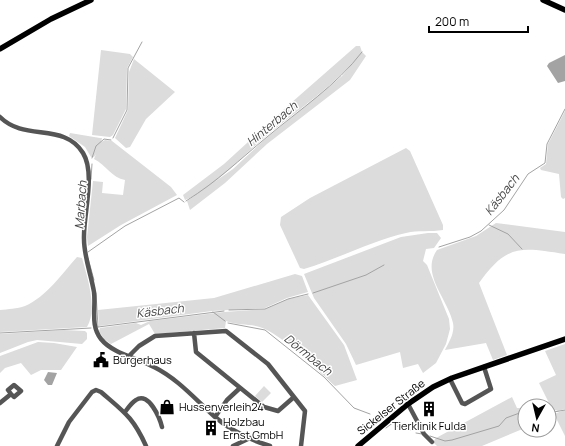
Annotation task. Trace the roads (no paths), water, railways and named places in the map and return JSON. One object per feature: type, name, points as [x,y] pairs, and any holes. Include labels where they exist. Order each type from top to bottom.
[{"type":"main road","points":[[1,48],[51,19],[91,0]]},
{"type":"main road","points":[[543,0],[565,10]]},
{"type":"main road","name":"Sickelser Straße","points":[[360,446],[408,404],[426,391],[450,379],[565,339]]},
{"type":"street","points":[[0,117],[18,129],[65,137],[77,145],[84,156],[88,175],[84,244],[94,293],[94,324],[104,343],[153,366],[172,378],[215,417],[250,438],[270,446]]},
{"type":"street","points":[[129,356],[131,352],[152,337],[222,330],[228,332],[268,364],[306,414],[302,446]]},
{"type":"street","points":[[194,333],[196,352],[264,407],[274,410],[282,409],[294,397]]},
{"type":"street","points":[[450,379],[462,403],[465,404],[491,390],[484,367]]},
{"type":"street","points":[[215,417],[227,400],[240,388]]},
{"type":"street","points":[[57,446],[69,422],[95,391],[101,392],[125,412],[138,427],[144,445]]},
{"type":"street","points":[[0,403],[11,394]]},
{"type":"street","points":[[125,412],[135,400],[141,398],[157,411],[162,427]]},
{"type":"street","points":[[408,404],[424,434],[432,442]]},
{"type":"street","points":[[233,446],[250,438]]},
{"type":"waterway","name":"Marbach","points":[[113,138],[127,110],[128,68],[142,42]]},
{"type":"waterway","name":"Hinterbach","points":[[186,201],[218,178],[317,97],[341,75],[362,52]]},
{"type":"waterway","name":"Käsbach","points":[[439,247],[470,237],[481,231],[504,210],[528,174],[545,163],[547,144],[565,109]]},
{"type":"waterway","name":"Marbach","points":[[92,158],[96,146],[104,139],[111,140]]},
{"type":"waterway","name":"Marbach","points":[[91,179],[92,164]]},
{"type":"waterway","name":"Hinterbach","points":[[88,252],[125,226],[179,198],[184,202]]},
{"type":"waterway","points":[[489,225],[508,234],[522,249]]},
{"type":"waterway","name":"Marbach","points":[[88,258],[94,280]]},
{"type":"waterway","name":"Käsbach","points":[[313,293],[366,275],[384,265]]},
{"type":"waterway","name":"Marbach","points":[[96,293],[98,327]]},
{"type":"waterway","name":"Käsbach","points":[[229,310],[265,309],[288,299],[308,294]]},
{"type":"waterway","name":"Käsbach","points":[[98,327],[224,311]]},
{"type":"waterway","name":"Dörmbach","points":[[213,312],[225,321]]},
{"type":"waterway","name":"Dörmbach","points":[[228,323],[265,330],[324,377],[354,408],[370,414]]},
{"type":"waterway","name":"Käsbach","points":[[0,333],[91,328]]},
{"type":"waterway","name":"Dörmbach","points":[[557,411],[565,410]]},
{"type":"waterway","name":"Dörmbach","points":[[430,436],[445,441],[452,440],[499,426],[506,418],[517,414]]},
{"type":"waterway","name":"Dörmbach","points":[[386,428],[394,422],[398,427],[411,430]]},
{"type":"waterway","name":"Dörmbach","points":[[416,433],[422,434]]},
{"type":"place","name":"Bürgerhaus","points":[[101,360]]},
{"type":"place","name":"Hussenverleih24","points":[[167,407]]},
{"type":"place","name":"Tierklinik Fulda","points":[[429,409]]},
{"type":"place","name":"Holzbau Ernst GmbH","points":[[211,428]]}]
